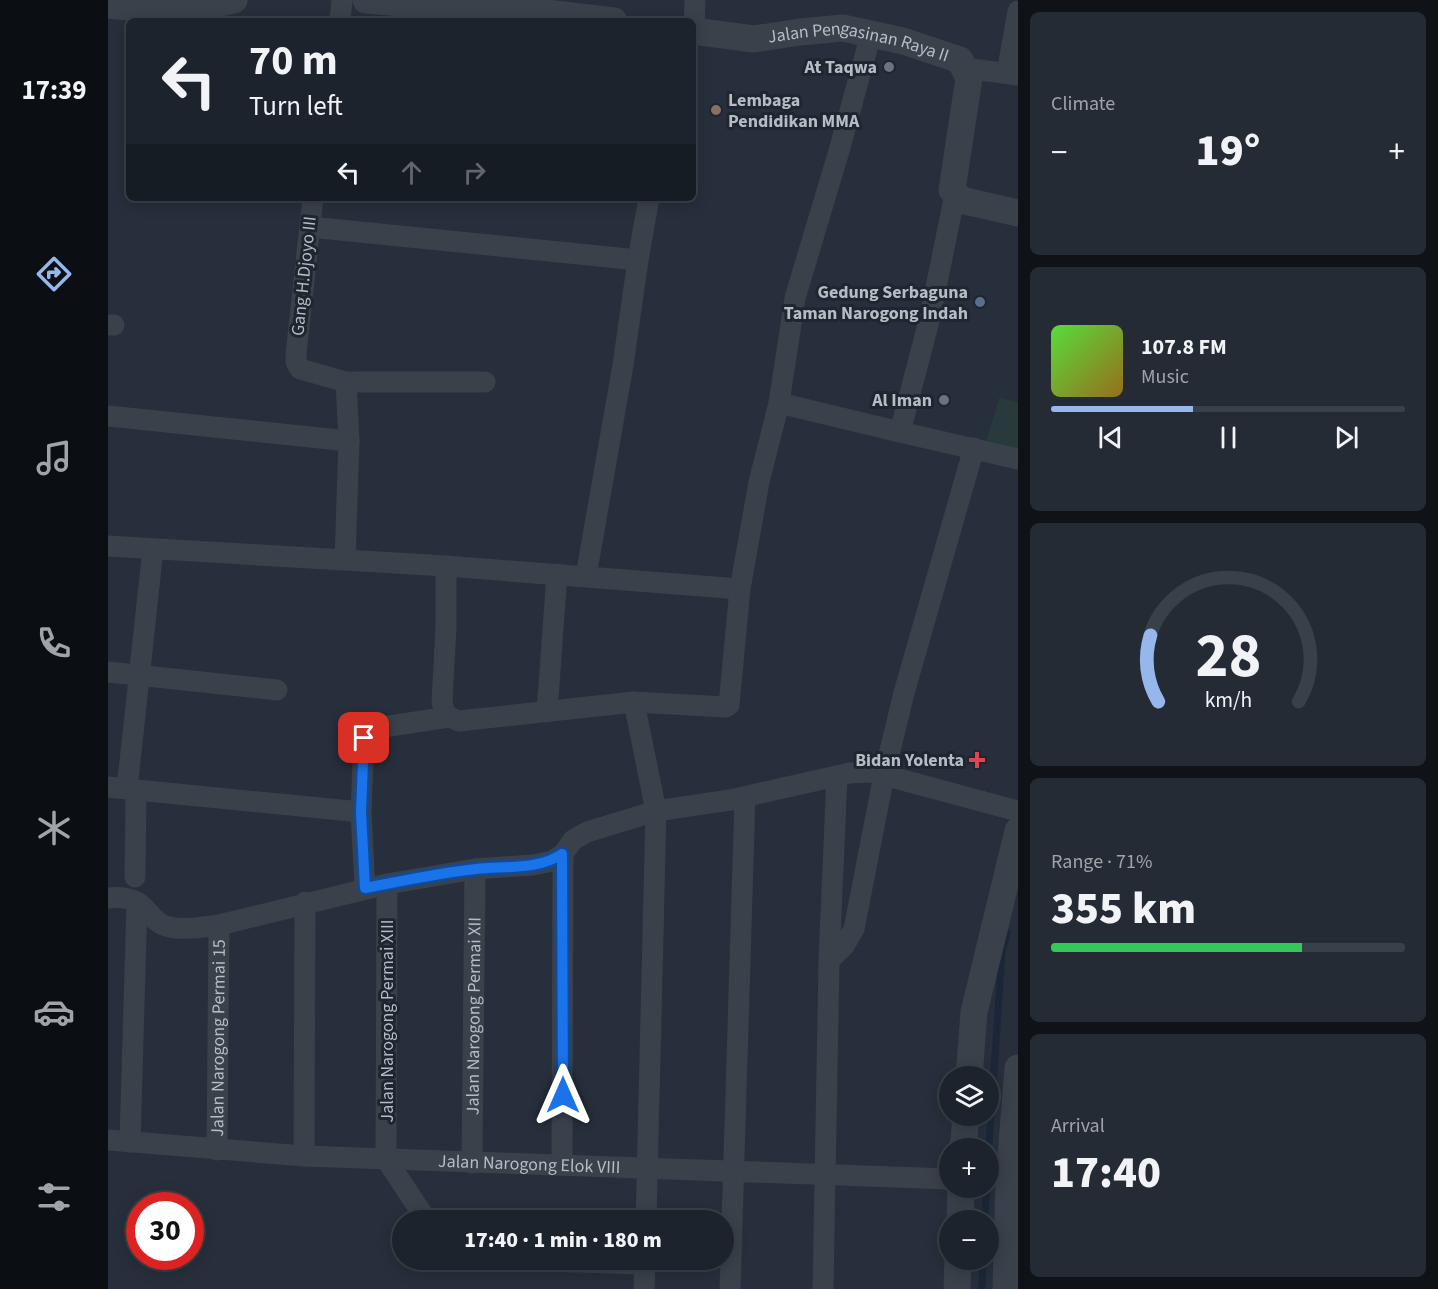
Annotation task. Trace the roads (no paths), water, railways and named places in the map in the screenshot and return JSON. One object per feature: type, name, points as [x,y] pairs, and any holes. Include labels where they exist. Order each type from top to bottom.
[{"type":"street","points":[[108,5],[179,12],[234,0]]},
{"type":"street","points":[[340,18],[342,0]]},
{"type":"street","points":[[366,0],[438,6],[540,6],[599,18]]},
{"type":"street","points":[[693,18],[694,0]]},
{"type":"street","points":[[965,68],[1012,74],[1018,11]]},
{"type":"street","name":"Jalan Pengasinan Raya II","points":[[696,31],[754,39],[843,28],[903,41],[960,60],[969,78],[951,183],[955,194]]},
{"type":"street","points":[[446,566],[446,627],[442,701],[444,711],[449,717],[459,721],[634,702],[728,707],[740,590],[759,482],[779,403],[795,298],[871,34]]},
{"type":"street","points":[[900,432],[930,318],[955,194]]},
{"type":"street","points":[[955,194],[961,200],[974,204],[1018,213]]},
{"type":"street","name":"Gang H.Djoyo III","points":[[313,201],[296,362],[300,369],[345,382]]},
{"type":"street","points":[[586,576],[623,365],[648,201]]},
{"type":"street","points":[[310,227],[638,260]]},
{"type":"street","points":[[345,560],[349,441],[345,382],[485,382]]},
{"type":"street","points":[[779,403],[1018,459]]},
{"type":"street","points":[[108,416],[349,441]]},
{"type":"street","points":[[829,960],[844,946],[854,929],[884,775],[924,618],[974,448]]},
{"type":"street","points":[[108,546],[446,566],[740,590]]},
{"type":"street","points":[[135,877],[124,789],[153,549]]},
{"type":"street","points":[[547,711],[557,574]]},
{"type":"street","points":[[108,672],[277,690]]},
{"type":"street","points":[[634,702],[656,811],[646,1210]]},
{"type":"street","points":[[365,888],[361,812],[364,738],[383,727],[449,717]]},
{"type":"street","points":[[108,898],[117,897],[137,902],[154,920],[167,927],[195,928],[219,925],[365,888],[475,869],[533,865],[552,861],[562,854],[573,840],[587,832],[656,811],[745,797],[837,776],[868,772],[1018,811]]},
{"type":"street","points":[[823,1289],[827,1174],[829,960],[837,776]]},
{"type":"street","points":[[124,789],[361,812]]},
{"type":"street","points":[[730,1289],[745,797]]},
{"type":"street","points":[[970,1066],[974,1012],[1018,831]]},
{"type":"street","points":[[562,854],[562,1165]]},
{"type":"street","name":"Jalan Narogong Permai XII","points":[[472,1163],[475,869]]},
{"type":"street","name":"Jalan Narogong Permai XIII","points":[[386,1159],[387,884]]},
{"type":"street","points":[[130,1142],[137,902]]},
{"type":"street","points":[[304,1156],[306,902]]},
{"type":"street","name":"Jalan Narogong Permai 15","points":[[217,1150],[219,925]]},
{"type":"street","points":[[1006,1289],[1003,1180],[1018,1068]]},
{"type":"street","name":"Jalan Narogong Elok VIII","points":[[108,1140],[304,1156],[939,1179]]},
{"type":"street","points":[[386,1159],[420,1210]]},
{"type":"street","points":[[644,1289],[645,1270]]},
{"type":"street","points":[[957,1289],[958,1270]]},
{"type":"waterway","points":[[989,1138],[1002,953],[1007,933]]},
{"type":"waterway","points":[[985,1210],[986,1198]]},
{"type":"waterway","points":[[982,1289],[983,1270]]},
{"type":"place","name":"At Taqwa","points":[[889,67]]},
{"type":"place","name":"Lembaga Pendidikan MMA","points":[[716,110]]},
{"type":"place","name":"Gedung Serbaguna Taman Narogong Indah","points":[[980,302]]},
{"type":"place","name":"Al Iman","points":[[944,400]]},
{"type":"place","name":"Bidan Yolenta","points":[[977,760]]}]
